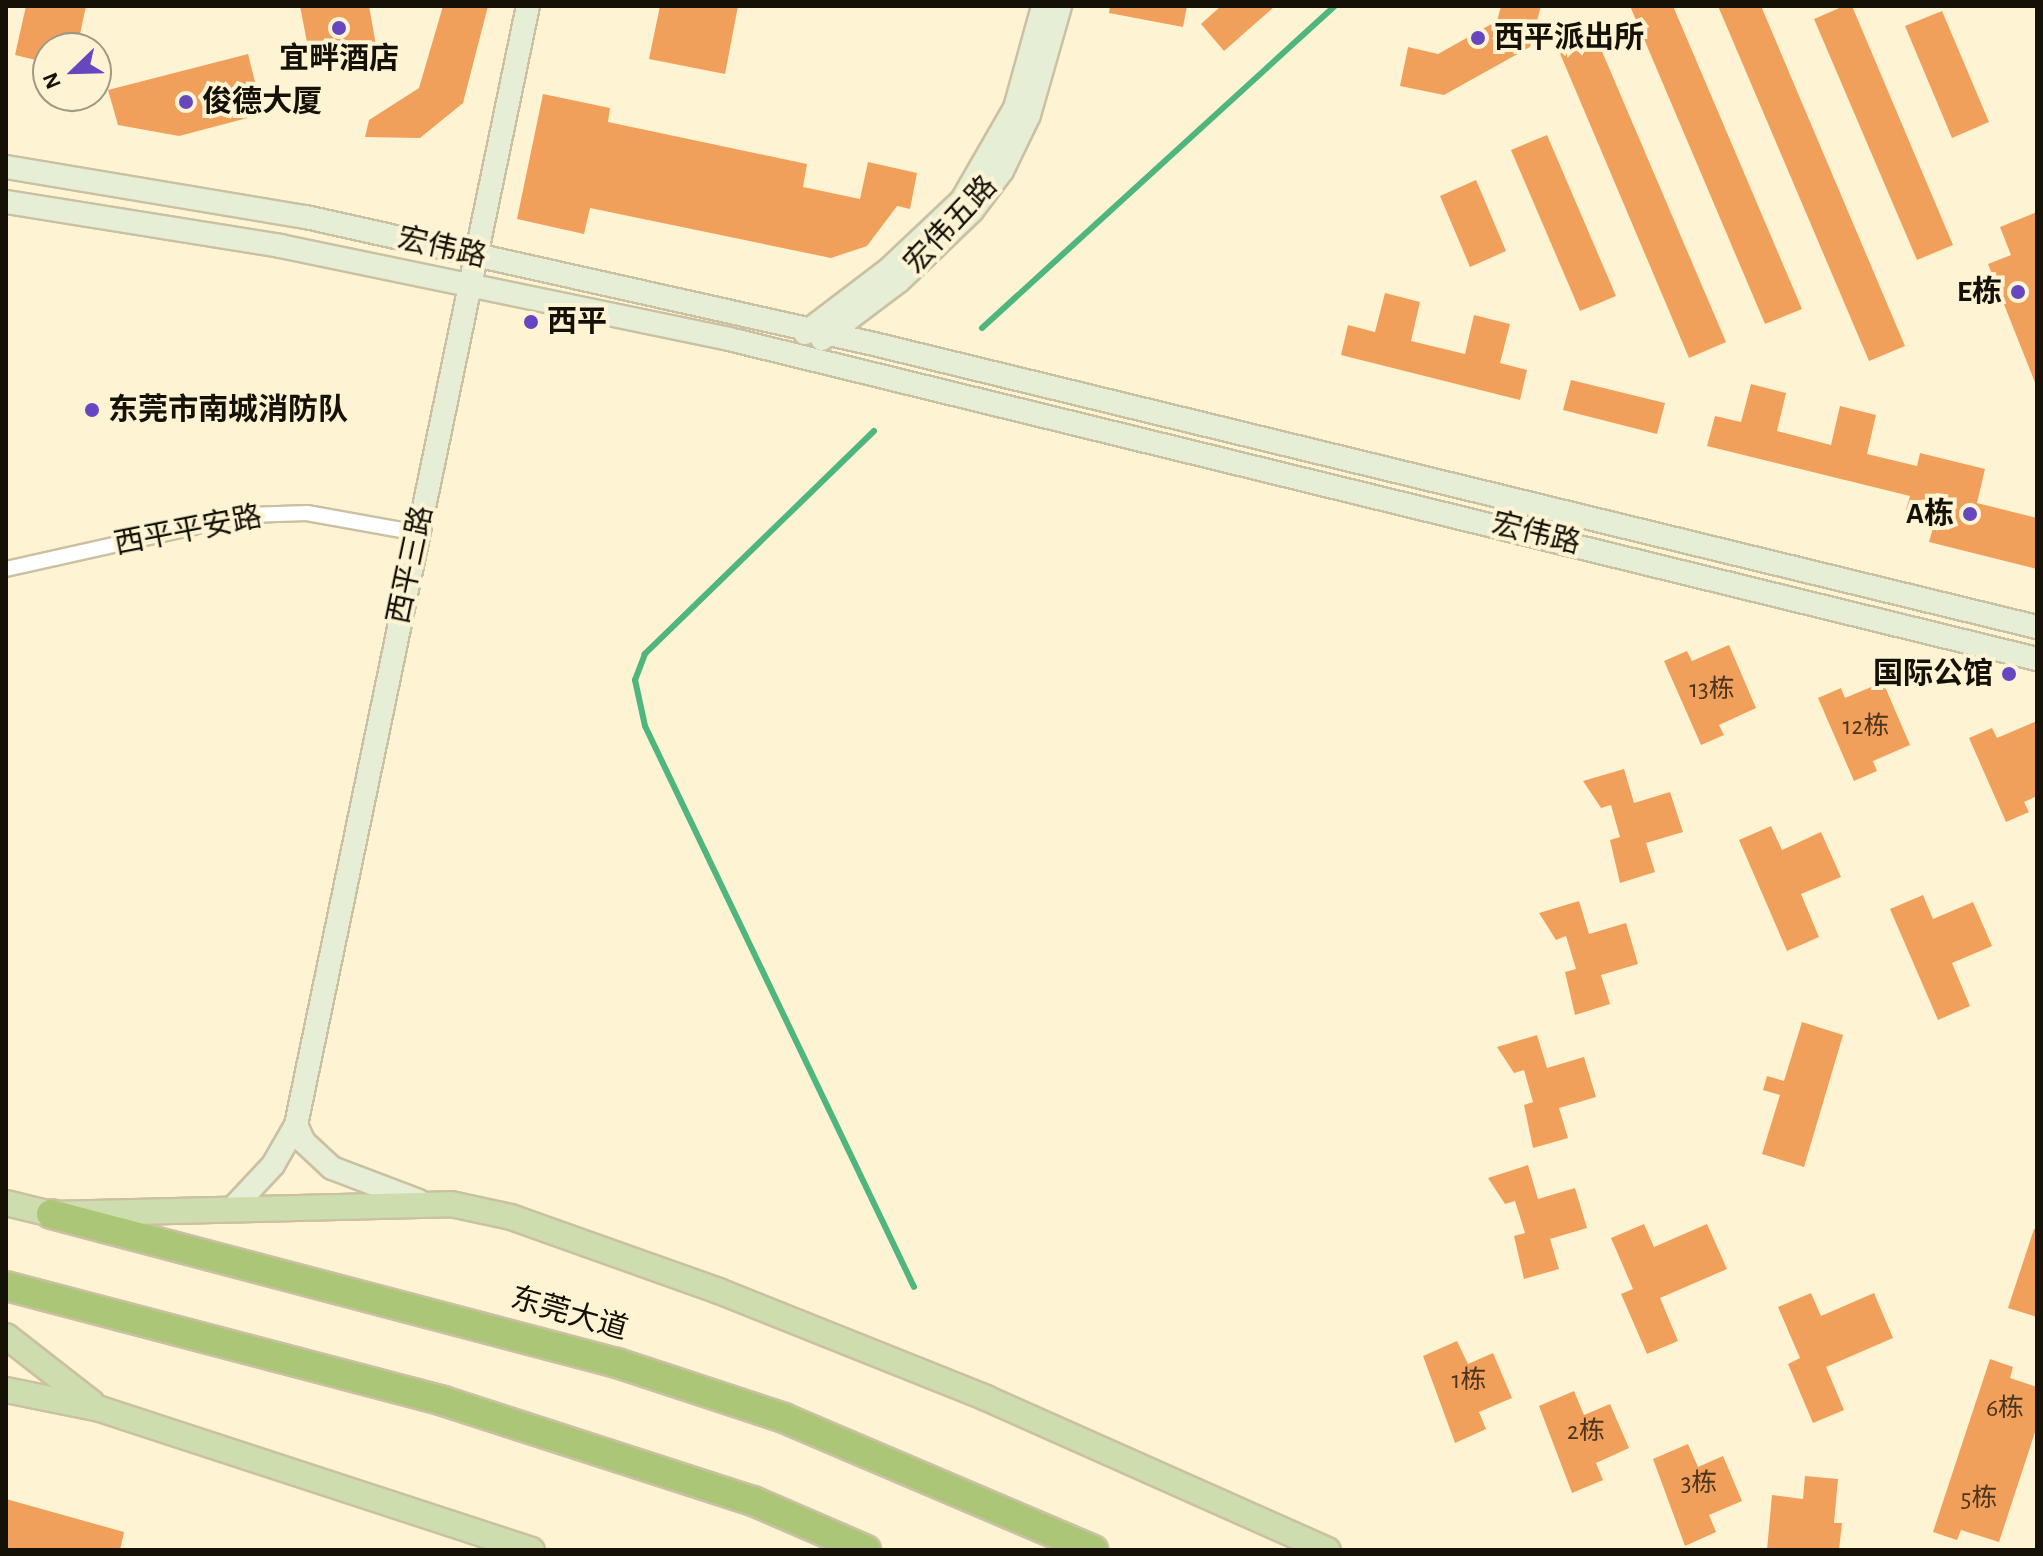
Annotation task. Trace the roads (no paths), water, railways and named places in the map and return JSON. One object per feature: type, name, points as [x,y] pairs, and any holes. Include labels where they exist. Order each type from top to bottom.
[{"type":"highway","name":"东莞大道","points":[[51,1214],[617,1363],[784,1418],[1093,1550]]},
{"type":"highway","points":[[6,1286],[443,1401],[753,1501],[866,1550]]},
{"type":"main road","name":"东莞大道","points":[[6,1203],[51,1214]]},
{"type":"main road","points":[[51,1214],[432,1205],[511,1217],[719,1291],[986,1398],[1328,1550]]},
{"type":"main road","points":[[6,1336],[100,1409]]},
{"type":"main road","points":[[6,1390],[100,1409],[532,1550]]},
{"type":"street","name":"西平三路","points":[[231,1210],[273,1165],[296,1125],[528,6]]},
{"type":"street","name":"宏伟五路","points":[[817,334],[962,200],[1015,108],[1043,6]]},
{"type":"street","name":"宏伟五路","points":[[789,354],[899,281],[972,211],[1002,171],[1029,115],[1060,6]]},
{"type":"street","name":"宏伟路","points":[[6,167],[221,200],[817,334],[874,344],[2037,627]]},
{"type":"street","name":"宏伟路","points":[[6,202],[252,241],[789,354],[2037,659]]},
{"type":"street","name":"西平平安路","points":[[6,569],[248,515],[307,513],[418,533]]},
{"type":"street","points":[[296,1125],[304,1142],[332,1168],[432,1205]]},
{"type":"waterway","points":[[982,328],[1335,6]]},
{"type":"waterway","points":[[874,431],[645,654],[635,680],[645,726],[914,1287]]},
{"type":"place","name":"宜畔酒店","points":[[339,28]]},
{"type":"place","name":"西平派出所","points":[[1478,38]]},
{"type":"place","name":"俊德大厦","points":[[186,102]]},
{"type":"place","name":"E栋","points":[[2018,292]]},
{"type":"place","name":"西平","points":[[531,322]]},
{"type":"place","name":"东莞市南城消防队","points":[[92,410]]},
{"type":"place","name":"A栋","points":[[1970,514]]},
{"type":"place","name":"国际公馆","points":[[2009,674]]}]
